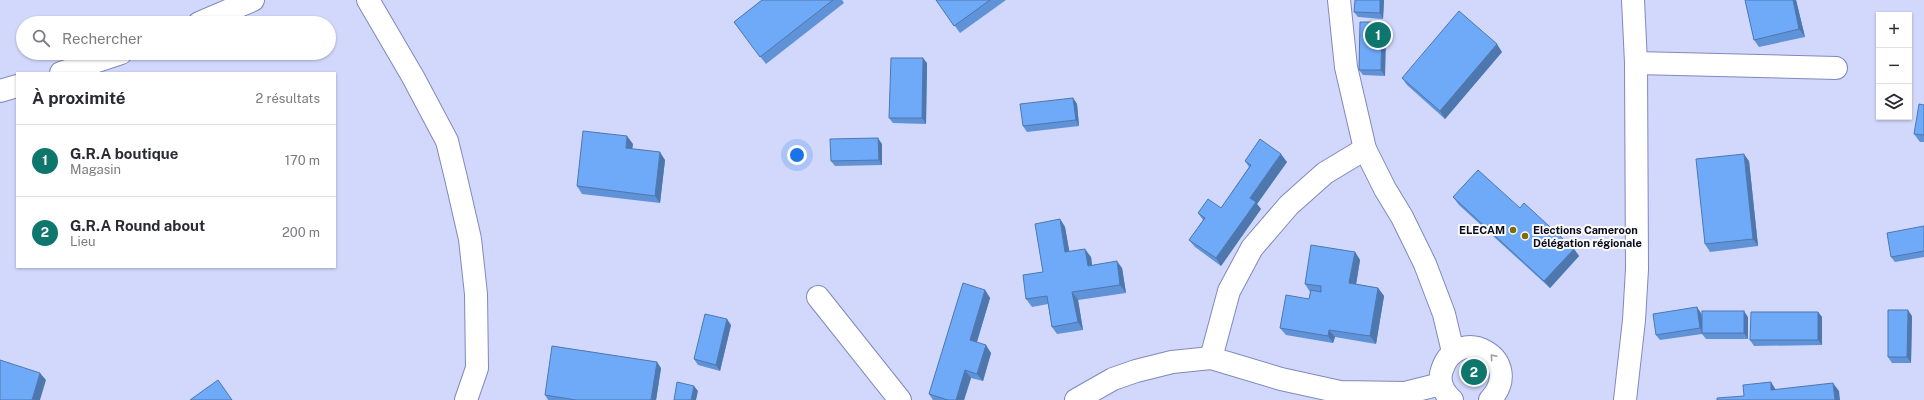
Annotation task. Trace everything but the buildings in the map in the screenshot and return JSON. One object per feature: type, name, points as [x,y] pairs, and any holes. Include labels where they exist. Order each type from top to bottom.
[{"type":"street","points":[[215,16],[253,0]]},
{"type":"street","points":[[368,0],[447,141],[470,239],[476,294],[477,368],[466,400]]},
{"type":"street","points":[[1339,0],[1346,67],[1365,148],[1425,264],[1444,314],[1453,352]]},
{"type":"street","points":[[1625,400],[1634,320],[1637,269],[1636,63],[1633,0]]},
{"type":"street","points":[[64,72],[100,60]]},
{"type":"street","points":[[1636,63],[1836,68]]},
{"type":"street","points":[[0,91],[16,86]]},
{"type":"street","points":[[1211,358],[1229,291],[1252,248],[1289,205],[1325,173],[1365,148]]},
{"type":"street","points":[[818,297],[900,400]]},
{"type":"street","points":[[1076,400],[1113,379],[1136,371],[1172,362],[1211,358],[1281,379],[1340,392],[1446,392],[1441,373],[1445,361],[1453,352],[1464,347],[1476,347],[1487,351],[1496,359],[1501,370],[1499,398]]},
{"type":"place","name":"G.R.A boutique","points":[[1378,35]]},
{"type":"place","name":"ELECAM","points":[[1513,230]]},
{"type":"place","name":"Elections Cameroon Délégation régionale","points":[[1525,236]]},
{"type":"place","name":"G.R.A Round about","points":[[1474,372]]}]
